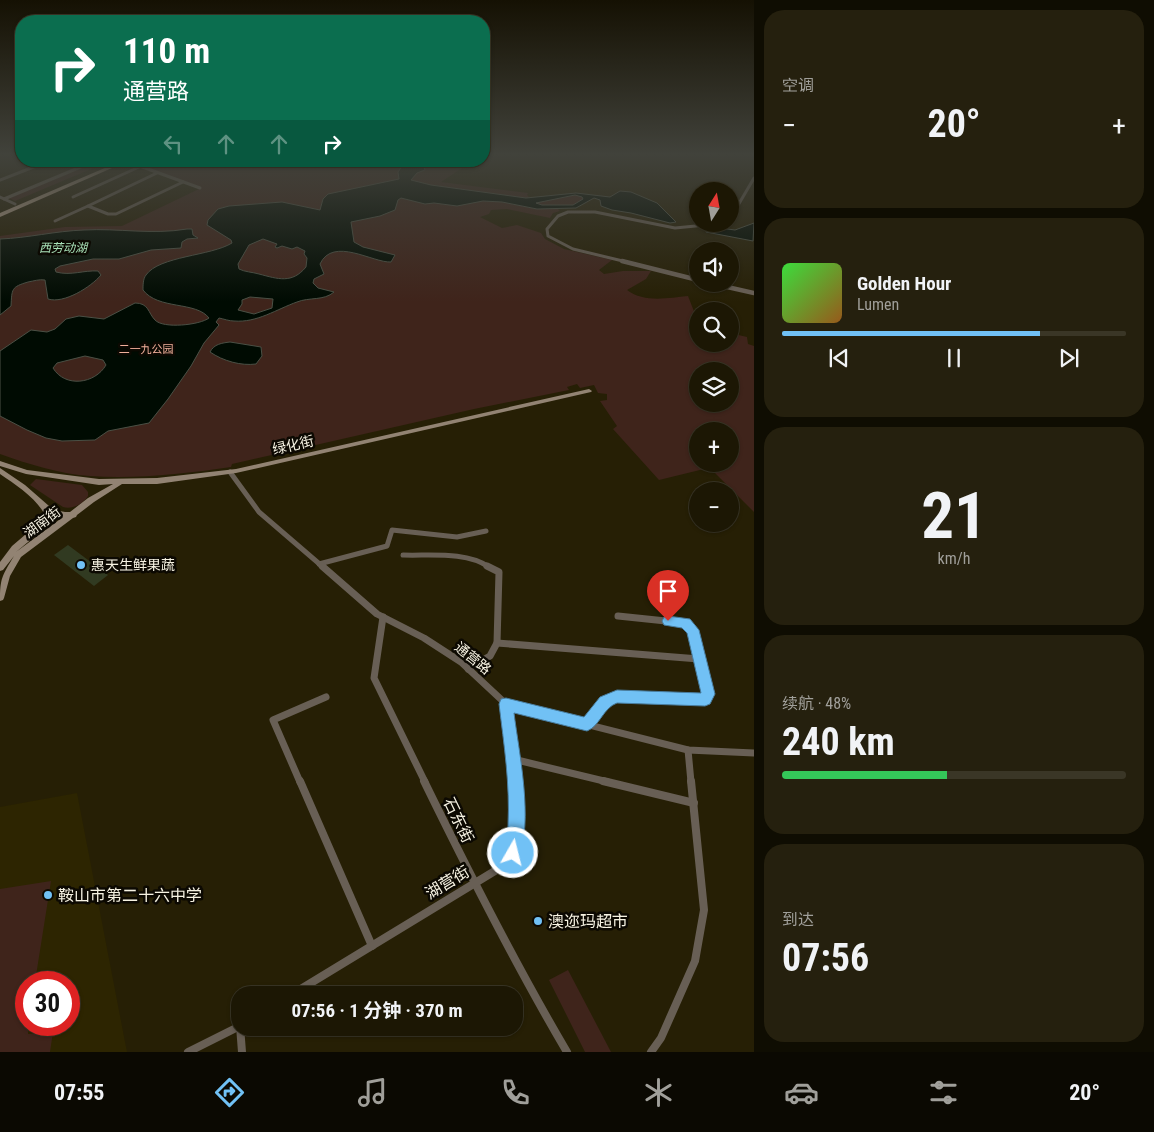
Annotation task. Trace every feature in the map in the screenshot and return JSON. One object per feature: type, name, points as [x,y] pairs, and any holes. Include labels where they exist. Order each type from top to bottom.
[{"type":"main road","points":[[0,211],[15,204]]},
{"type":"main road","points":[[0,215],[25,204]]},
{"type":"main road","name":"绿化街","points":[[0,463],[41,474],[82,481],[121,483],[158,481],[230,472],[589,391]]},
{"type":"main road","points":[[0,470],[46,508],[60,515],[73,514]]},
{"type":"main road","points":[[24,488],[31,476],[41,474]]},
{"type":"main road","points":[[82,481],[91,485],[94,489],[95,493],[91,500]]},
{"type":"main road","name":"湖南街","points":[[0,598],[6,576],[18,556],[91,500],[121,483]]},
{"type":"main road","name":"湖南街","points":[[0,568],[15,548],[48,521],[50,517],[46,508]]},
{"type":"street","points":[[55,221],[92,204]]},
{"type":"street","points":[[88,206],[108,214],[116,214],[137,204]]},
{"type":"street","points":[[689,227],[675,228],[594,212],[568,212],[558,216],[547,229],[548,236],[573,250],[689,278]]},
{"type":"street","points":[[739,290],[754,293]]},
{"type":"street","name":"通营路","points":[[230,472],[260,512],[377,614],[424,638],[468,668],[506,704],[688,750],[754,753]]},
{"type":"street","points":[[319,564],[387,546],[392,530],[457,537],[486,531]]},
{"type":"street","points":[[403,555],[462,558],[482,563],[490,570],[499,572],[497,642],[490,656],[468,668]]},
{"type":"street","points":[[587,724],[605,701],[617,696],[705,699],[708,694],[693,630],[685,623],[618,616]]},
{"type":"street","name":"石东街","points":[[383,617],[374,678],[475,883],[528,984],[567,1052]]},
{"type":"street","points":[[497,642],[699,659]]},
{"type":"street","points":[[326,697],[273,720],[372,946]]},
{"type":"street","name":"湖营街","points":[[306,986],[503,866],[513,853],[516,834],[517,791],[506,704]]},
{"type":"street","points":[[651,1052],[661,1038],[695,961],[704,910],[688,750]]},
{"type":"street","points":[[513,759],[694,803]]},
{"type":"street","points":[[188,1052],[231,1030]]},
{"type":"street","points":[[241,1036],[242,1052]]},
{"type":"shaded area","name":"鞍山市第二十六中学","points":[[77,793],[127,1052],[0,1052],[0,807]]},
{"type":"green space","name":"二一九公园","points":[[168,204],[528,204],[528,208],[557,208],[560,211],[553,213],[550,218],[507,209],[491,210],[489,214],[480,217],[502,228],[517,225],[541,233],[545,239],[564,249],[612,260],[599,270],[604,274],[623,271],[651,271],[646,279],[627,290],[641,297],[648,298],[688,296],[690,302],[689,352],[739,352],[739,335],[747,337],[748,344],[754,346],[754,512],[739,497],[739,482],[724,482],[714,472],[739,472],[739,422],[689,422],[689,472],[692,472],[659,480],[613,429],[617,426],[600,401],[607,400],[607,394],[598,393],[594,385],[580,388],[577,384],[567,387],[569,390],[474,409],[232,464],[231,467],[196,472],[142,476],[90,476],[44,468],[0,454],[0,236],[65,227],[122,226]]},
{"type":"green space","points":[[539,204],[575,204],[573,205]]},
{"type":"green space","points":[[36,479],[82,485],[88,492],[88,496],[77,506],[66,508],[30,485]]},
{"type":"green space","points":[[51,881],[37,971],[15,971],[15,1036],[52,1036],[50,1052],[0,1052],[0,889]]},
{"type":"green space","points":[[568,970],[611,1052],[585,1052],[549,980]]},
{"type":"water","points":[[254,204],[292,204],[320,210],[322,204],[397,204],[395,210],[380,216],[351,222],[354,242],[363,247],[395,255],[391,262],[343,251],[334,252],[326,256],[320,264],[324,274],[314,279],[313,283],[318,288],[334,292],[330,295],[289,305],[251,320],[232,321],[219,318],[216,322],[219,325],[204,343],[191,366],[149,423],[108,431],[95,440],[62,441],[46,438],[0,416],[0,351],[31,330],[47,332],[55,329],[66,319],[79,316],[104,319],[135,303],[140,303],[146,307],[159,323],[173,325],[190,324],[209,318],[195,309],[167,303],[150,296],[143,290],[143,284],[146,275],[162,264],[212,251],[232,243],[231,240],[207,225],[208,220],[218,209]],"holes":[[[263,239],[277,244],[275,247],[277,248],[282,246],[292,249],[297,247],[305,251],[304,254],[307,258],[306,267],[295,276],[284,279],[239,269],[238,264],[249,245]],[[250,297],[273,299],[272,308],[254,314],[238,310],[242,300]],[[85,356],[103,360],[106,365],[88,380],[72,381],[65,379],[53,368],[57,363]]]},
{"type":"water","points":[[442,204],[467,204],[457,206]]},
{"type":"water","points":[[512,204],[583,204],[576,208],[537,209]]},
{"type":"water","points":[[601,204],[658,204],[676,222],[670,223],[601,206]]},
{"type":"water","points":[[754,223],[753,241],[706,232],[739,232],[739,229]]},
{"type":"water","name":"西劳动湖","points":[[192,229],[193,235],[198,238],[187,239],[182,242],[181,248],[151,250],[119,259],[93,259],[60,266],[55,269],[56,272],[98,271],[101,275],[91,285],[77,293],[54,300],[48,299],[45,280],[36,280],[22,284],[15,287],[11,306],[0,315],[0,239],[84,230],[174,231]]},
{"type":"water","points":[[230,342],[261,347],[262,356],[256,364],[244,364],[226,360],[210,352],[221,343]]},
{"type":"building","name":"惠天生鲜果蔬","points":[[68,545],[108,575],[94,586],[54,555]]},
{"type":"place","name":"惠天生鲜果蔬","points":[[81,565]]},
{"type":"place","name":"鞍山市第二十六中学","points":[[48,895]]},
{"type":"place","name":"澳迩玛超市","points":[[538,921]]},
{"type":"route","points":[[513,853],[516,834],[517,791],[506,704],[587,724],[605,701],[617,696],[659,699],[705,699],[708,694],[706,680],[693,630],[685,623],[668,621]]}]
